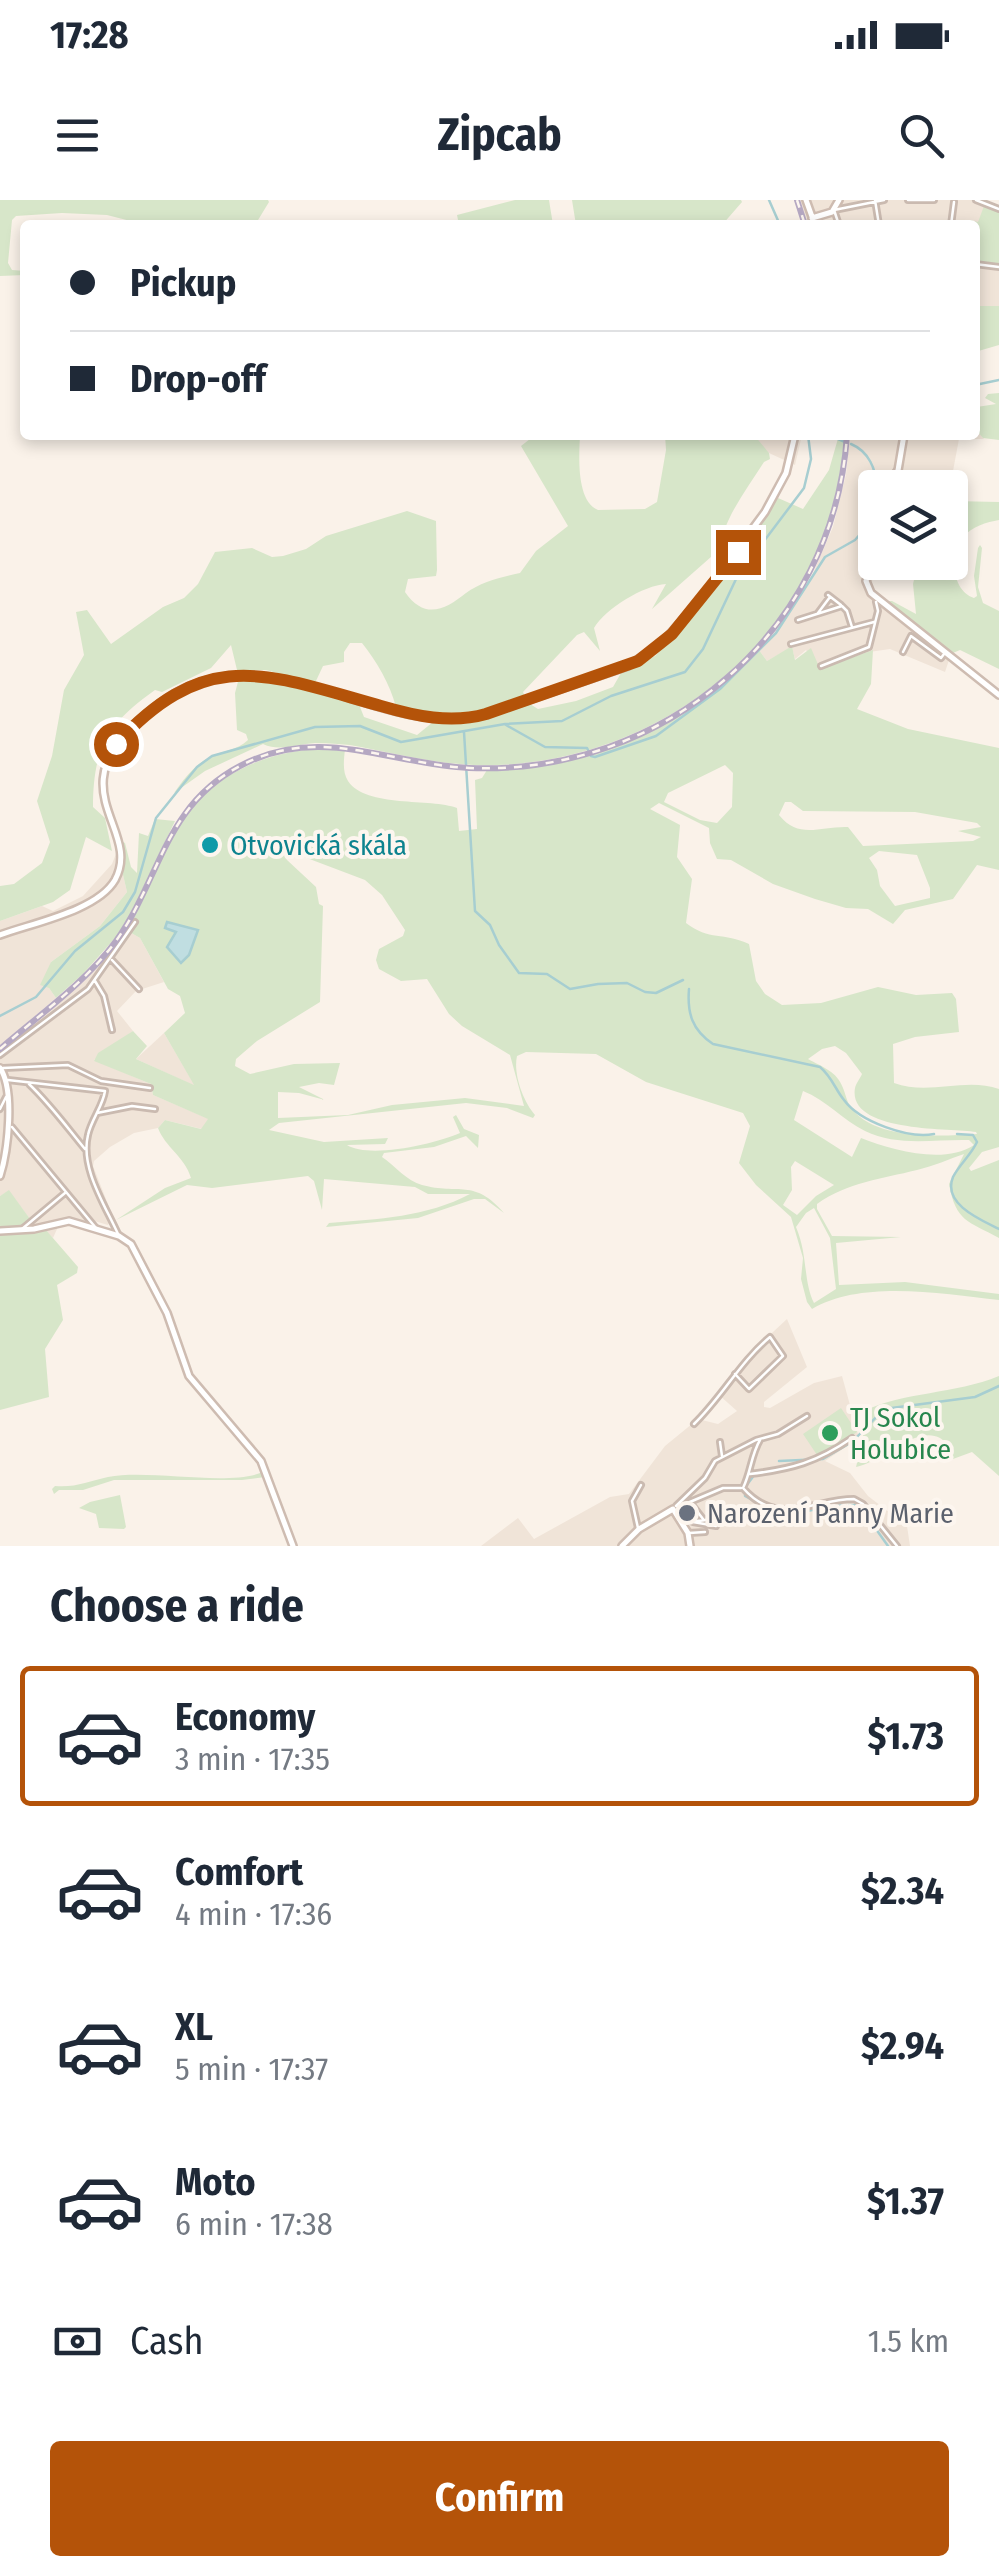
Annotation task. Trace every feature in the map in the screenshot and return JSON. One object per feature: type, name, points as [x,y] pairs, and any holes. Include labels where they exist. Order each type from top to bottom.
[{"type":"main road","points":[[817,220],[834,210],[839,200]]},
{"type":"main road","points":[[0,936],[78,908],[116,878],[118,849],[103,790],[106,763],[119,740],[170,695],[214,678],[255,674],[300,682],[400,711],[463,719],[628,666],[661,644],[700,600],[765,512],[780,486],[794,440]]},
{"type":"main road","points":[[899,470],[903,440]]},
{"type":"main road","points":[[866,580],[877,601],[999,695]]},
{"type":"main road","points":[[0,1176],[8,1090],[1,1068]]},
{"type":"main road","points":[[0,1230],[69,1221],[119,1236],[132,1245],[168,1313],[189,1376],[261,1461],[293,1546]]},
{"type":"main road","points":[[622,1546],[639,1530],[674,1509],[688,1533],[690,1546]]},
{"type":"street","points":[[837,220],[834,210],[884,200]]},
{"type":"street","points":[[908,200],[934,200]]},
{"type":"street","points":[[976,200],[999,209]]},
{"type":"street","points":[[897,470],[900,466]]},
{"type":"street","points":[[818,614],[829,596],[848,611],[853,629]]},
{"type":"street","points":[[820,666],[868,647],[877,601]]},
{"type":"street","points":[[798,620],[842,606]]},
{"type":"street","points":[[791,644],[876,621]]},
{"type":"street","points":[[903,652],[909,634],[943,655]]},
{"type":"street","points":[[0,1055],[65,1009],[95,981],[135,922]]},
{"type":"street","points":[[111,959],[138,989]]},
{"type":"street","points":[[95,981],[104,996],[112,1030]]},
{"type":"street","points":[[1,1068],[68,1065],[102,1082],[150,1088]]},
{"type":"street","points":[[7,1079],[106,1091],[86,1150]]},
{"type":"street","points":[[28,1084],[45,1098],[55,1116],[86,1150],[94,1181],[119,1236]]},
{"type":"street","points":[[0,1109],[8,1090]]},
{"type":"street","points":[[96,1113],[132,1106],[156,1108]]},
{"type":"street","points":[[6,1125],[14,1127],[96,1229]]},
{"type":"street","points":[[21,1230],[65,1193]]},
{"type":"street","points":[[694,1424],[734,1374],[770,1336],[784,1356],[749,1390],[734,1374]]},
{"type":"street","points":[[674,1509],[705,1478],[715,1461],[778,1434],[807,1416]]},
{"type":"street","points":[[750,1474],[820,1460],[852,1438]]},
{"type":"street","points":[[743,1488],[753,1452],[761,1439]]},
{"type":"street","points":[[720,1442],[722,1457]]},
{"type":"street","points":[[639,1530],[632,1506],[641,1485]]},
{"type":"street","points":[[674,1509],[723,1488],[743,1488],[750,1496],[782,1511],[854,1499],[863,1504],[896,1545]]},
{"type":"street","points":[[682,1505],[694,1506],[703,1521]]},
{"type":"street","points":[[691,1522],[715,1518],[722,1510]]},
{"type":"street","points":[[681,1520],[716,1526]]},
{"type":"street","points":[[688,1533],[706,1532]]},
{"type":"street","points":[[888,1546],[896,1545]]},
{"type":"shaded area","points":[[800,200],[980,200],[999,207],[999,306],[980,306],[980,220],[806,220]]},
{"type":"shaded area","points":[[756,440],[801,440],[795,465],[769,453]]},
{"type":"shaded area","points":[[849,440],[959,440],[953,470],[858,470],[858,580],[872,580],[872,587],[951,654],[945,672],[890,649],[862,653],[820,669],[806,650],[795,659],[792,647],[767,661],[759,650],[783,623],[810,580],[833,527]]},
{"type":"shaded area","points":[[121,841],[127,892],[100,926],[51,962],[49,988],[56,998],[0,1046],[0,921],[42,906],[53,911],[83,896],[112,864]]},
{"type":"shaded area","points":[[126,930],[140,938],[164,982],[136,991],[117,1011],[133,1031],[94,1060],[151,1084],[153,1095],[209,1119],[202,1129],[165,1120],[158,1128],[134,1133],[110,1147],[93,1166],[113,1217],[108,1225],[91,1220],[61,1220],[53,1238],[38,1230],[9,1191],[0,1196],[0,1052],[86,978]]},
{"type":"shaded area","points":[[164,1033],[195,1086],[136,1059]]},
{"type":"shaded area","points":[[787,1319],[807,1367],[764,1402],[764,1407],[770,1408],[814,1383],[842,1376],[859,1438],[825,1461],[850,1473],[868,1496],[907,1526],[910,1546],[481,1546],[518,1518],[534,1539],[610,1497],[629,1494],[665,1446],[698,1419],[718,1424],[737,1411],[719,1395],[745,1358]]},
{"type":"green space","points":[[0,200],[269,202],[258,220],[126,220],[62,213],[16,216],[12,220],[8,263],[12,270],[20,271],[20,275],[0,276]]},
{"type":"green space","points":[[515,200],[549,200],[552,220],[458,220],[457,215]]},
{"type":"green space","points":[[572,200],[742,202],[726,220],[575,220]]},
{"type":"green space","points":[[984,206],[999,211],[999,265],[980,262],[979,220]]},
{"type":"green space","points":[[980,306],[999,306],[999,345],[980,351]]},
{"type":"green space","points":[[999,393],[999,440],[980,435],[980,407],[996,404],[985,398]]},
{"type":"green space","points":[[529,440],[580,440],[582,488],[598,510],[645,509],[657,502],[665,440],[758,440],[770,459],[764,462],[737,504],[720,549],[652,609],[666,584],[636,593],[607,613],[594,628],[600,651],[584,632],[577,635],[523,692],[525,697],[531,696],[464,715],[396,707],[382,674],[362,643],[350,643],[344,652],[344,662],[323,666],[315,683],[266,670],[237,670],[231,645],[211,668],[162,692],[155,690],[125,714],[100,753],[93,807],[105,818],[112,851],[86,837],[70,890],[53,902],[0,921],[0,886],[14,884],[42,863],[50,842],[37,801],[52,756],[64,690],[84,655],[76,612],[87,610],[111,644],[163,607],[184,598],[198,584],[215,552],[252,548],[272,557],[283,556],[306,549],[326,536],[407,511],[436,521],[437,570],[436,576],[408,579],[405,592],[420,607],[443,607],[478,586],[520,573],[536,551],[568,526],[521,446]]},
{"type":"green space","points":[[838,440],[844,440],[828,525],[806,576],[777,621],[741,662],[700,696],[654,724],[604,745],[551,759],[497,765],[445,763],[338,744],[263,744],[205,771],[174,793],[204,760],[248,740],[246,734],[237,730],[235,693],[239,678],[269,678],[358,702],[364,717],[417,735],[433,722],[465,722],[530,704],[538,709],[576,701],[613,687],[621,673],[655,656],[679,631],[743,552],[778,498],[803,509],[829,470]]},
{"type":"green space","points":[[968,501],[999,502],[999,520],[968,532]]},
{"type":"green space","points":[[980,545],[978,587],[983,603],[999,611],[999,669],[960,650],[953,653],[994,685],[993,689],[885,601],[916,614],[914,580],[957,580],[974,598]]},
{"type":"green space","points":[[792,646],[795,660],[811,648],[820,669],[873,650],[871,684],[857,709],[908,729],[999,748],[999,870],[977,865],[953,899],[905,910],[893,924],[868,909],[846,908],[815,899],[773,884],[731,860],[717,859],[709,828],[659,803],[650,809],[680,825],[677,857],[692,879],[686,923],[702,932],[749,944],[756,981],[765,994],[782,1005],[821,1003],[878,987],[916,995],[952,993],[959,1032],[893,1044],[894,1083],[920,1088],[973,1085],[999,1089],[999,1147],[982,1152],[969,1168],[971,1171],[999,1160],[999,1238],[965,1219],[955,1206],[949,1184],[964,1154],[853,1186],[817,1204],[817,1209],[832,1236],[901,1237],[836,1243],[839,1285],[905,1282],[999,1294],[999,1300],[879,1291],[832,1300],[812,1309],[801,1279],[803,1258],[791,1217],[756,1185],[739,1163],[750,1126],[743,1113],[646,1082],[596,1054],[526,1052],[517,1056],[518,1079],[533,1118],[507,1108],[466,1103],[279,1123],[269,1130],[324,1142],[388,1138],[385,1144],[347,1145],[370,1151],[386,1150],[460,1133],[453,1117],[456,1115],[464,1129],[479,1135],[478,1148],[466,1136],[434,1147],[384,1153],[382,1157],[417,1183],[475,1191],[504,1213],[485,1199],[474,1199],[418,1218],[326,1227],[329,1223],[419,1212],[470,1194],[428,1194],[415,1187],[324,1179],[322,1210],[314,1181],[308,1176],[212,1188],[187,1185],[116,1220],[165,1188],[191,1178],[158,1128],[165,1120],[201,1129],[208,1119],[153,1095],[151,1084],[94,1061],[98,1053],[133,1031],[147,1046],[136,1059],[194,1085],[164,1033],[185,1013],[180,996],[168,989],[140,938],[126,930],[169,839],[202,797],[222,781],[267,758],[318,749],[345,749],[345,774],[357,790],[384,799],[457,808],[459,831],[477,829],[475,780],[487,770],[565,760],[635,737],[699,701],[759,650],[767,661]],"holes":[[[725,765],[733,773],[732,807],[717,823],[700,820],[664,802],[668,793]],[[785,802],[791,802],[803,811],[915,812],[977,823],[981,827],[958,831],[981,837],[973,841],[863,846],[848,827],[802,830],[779,815]],[[879,851],[917,855],[930,898],[895,906],[880,886],[877,870],[869,858]],[[291,852],[365,880],[382,895],[405,930],[403,936],[379,949],[379,969],[401,981],[427,979],[449,1014],[462,1026],[510,1055],[524,1106],[465,1098],[392,1105],[348,1115],[278,1118],[278,1092],[325,1100],[299,1087],[334,1085],[340,1063],[294,1064],[250,1074],[235,1066],[236,1059],[257,1041],[320,1002],[323,906],[319,904],[316,887],[285,857]],[[835,1046],[846,1053],[862,1074],[855,1088],[857,1103],[883,1121],[977,1134],[911,1134],[877,1127],[852,1109],[833,1073],[808,1059]],[[803,1091],[877,1136],[903,1141],[969,1140],[974,1145],[933,1155],[902,1151],[861,1138],[852,1157],[794,1120]],[[795,1161],[834,1185],[797,1215],[783,1205],[792,1190],[791,1167]],[[814,1208],[830,1238],[836,1289],[814,1303],[796,1227]]]},
{"type":"green space","points":[[155,819],[175,821],[131,913],[116,937],[56,998],[49,988],[40,985],[51,962],[100,926],[127,892],[121,841],[137,873],[139,833],[148,836]]},
{"type":"green space","points":[[9,1190],[38,1230],[46,1230],[78,1267],[77,1273],[57,1285],[63,1320],[45,1349],[49,1397],[0,1410],[0,1196]]},
{"type":"green space","points":[[999,1376],[999,1476],[972,1452],[953,1459],[946,1444],[930,1435],[908,1441],[856,1467],[864,1411]]},
{"type":"green space","name":"TJ Sokol Holubice","points":[[841,1408],[857,1432],[819,1458],[803,1434]]},
{"type":"green space","points":[[263,1472],[265,1477],[242,1480],[114,1480],[83,1490],[59,1490],[54,1494],[52,1489],[125,1475],[230,1478]]},
{"type":"green space","points":[[120,1495],[124,1529],[99,1528],[96,1514],[79,1508],[90,1502]]},
{"type":"water","points":[[167,922],[198,930],[189,955],[181,963],[167,947],[176,932],[165,928]]},
{"type":"waterway","points":[[769,200],[778,220]]},
{"type":"waterway","points":[[980,384],[999,380]]},
{"type":"waterway","points":[[0,1016],[36,997],[75,951],[123,912],[135,892],[156,818],[197,767],[212,756],[315,727],[360,726],[401,742],[505,724],[562,721],[611,696],[685,672],[703,649],[737,577],[804,488],[811,459],[809,440]]},
{"type":"waterway","points":[[840,440],[845,442]]},
{"type":"waterway","points":[[851,444],[862,451],[873,470]]},
{"type":"waterway","points":[[506,725],[545,747],[587,748],[595,757],[656,736],[720,689],[776,633],[825,557],[858,537]]},
{"type":"waterway","points":[[464,732],[475,911],[490,925],[519,973],[547,974],[570,989],[627,983],[656,993],[683,980]]},
{"type":"waterway","points":[[689,989],[692,1020],[713,1044],[820,1067],[844,1100],[861,1115],[899,1131],[934,1134]]},
{"type":"waterway","points":[[957,1134],[973,1135],[977,1142],[953,1177],[953,1195],[965,1210],[999,1229]]},
{"type":"waterway","points":[[779,1461],[823,1459],[852,1442],[884,1409],[975,1397],[999,1386]]},
{"type":"waterway","points":[[755,1474],[746,1486],[745,1496],[790,1513],[855,1505],[888,1546]]},
{"type":"railway","points":[[797,200],[803,220]]},
{"type":"railway","points":[[0,1049],[104,956],[131,917],[179,822],[215,782],[240,766],[269,754],[326,747],[469,768],[541,764],[608,747],[671,718],[726,678],[773,629],[810,571],[835,506],[846,440]]},
{"type":"place","name":"Otvovická skála","points":[[210,845]]},
{"type":"place","name":"TJ Sokol Holubice","points":[[830,1433]]},
{"type":"place","name":"Narození Panny Marie","points":[[687,1513]]},
{"type":"route","points":[[116,744],[170,695],[206,680],[236,674],[283,678],[436,718],[463,719],[486,714],[638,661],[672,634],[738,552]]}]
